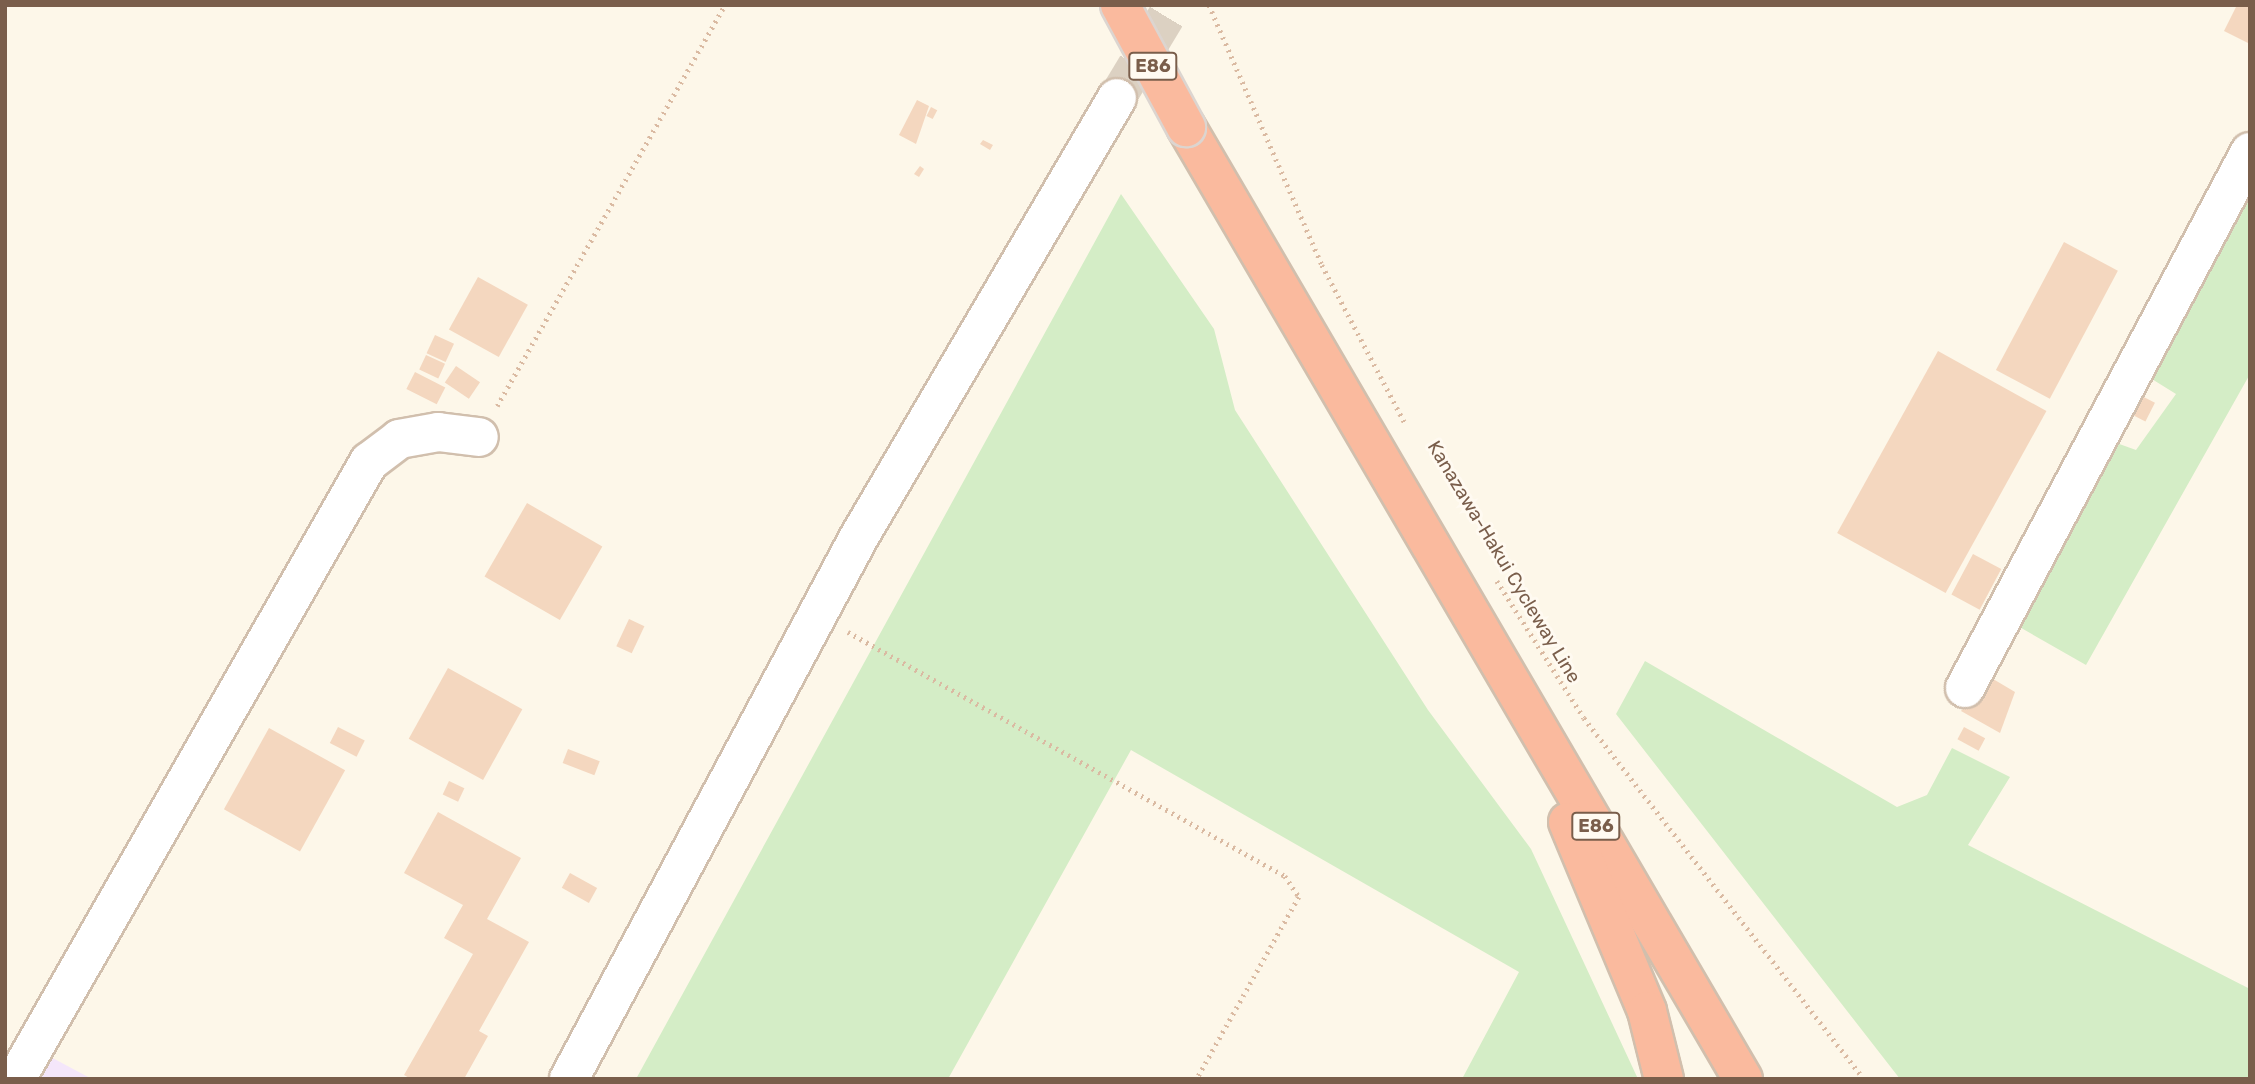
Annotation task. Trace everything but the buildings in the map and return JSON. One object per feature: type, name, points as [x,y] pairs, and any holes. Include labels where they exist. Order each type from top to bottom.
[{"type":"highway","name":"E86","points":[[1121,5],[1186,127],[1743,1079]]},
{"type":"highway","name":"E86","points":[[1446,575],[1583,853],[1647,1011],[1664,1079]]},
{"type":"street","points":[[569,1079],[817,615],[1117,98]]},
{"type":"street","points":[[1965,688],[2250,152]]},
{"type":"street","points":[[16,1079],[369,462],[399,439],[438,432],[479,437]]},
{"type":"path","points":[[479,437],[724,5]]},
{"type":"path","name":"Kanazawa-Hakui Cycleway Line","points":[[1209,5],[1322,265],[1410,432]]},
{"type":"path","name":"Kanazawa-Hakui Cycleway Line","points":[[1491,571],[1584,718],[1864,1079]]},
{"type":"path","points":[[817,615],[1285,876],[1299,897],[1198,1079]]},
{"type":"shaded area","points":[[45,1054],[92,1079],[31,1079]]},
{"type":"green space","points":[[2250,177],[2250,374],[2086,665],[2016,625],[2111,441],[2136,450],[2176,394],[2147,376]]},
{"type":"green space","points":[[1121,194],[1214,329],[1235,410],[1428,710],[1531,849],[1638,1079],[1462,1079],[1519,972],[1131,750],[948,1079],[636,1079]]},
{"type":"green space","points":[[1645,661],[1897,807],[1927,795],[1952,748],[2010,777],[1968,845],[2250,989],[2250,1079],[1900,1079],[1616,714]]},
{"type":"tunnel","points":[[1117,98],[1173,5]]}]
